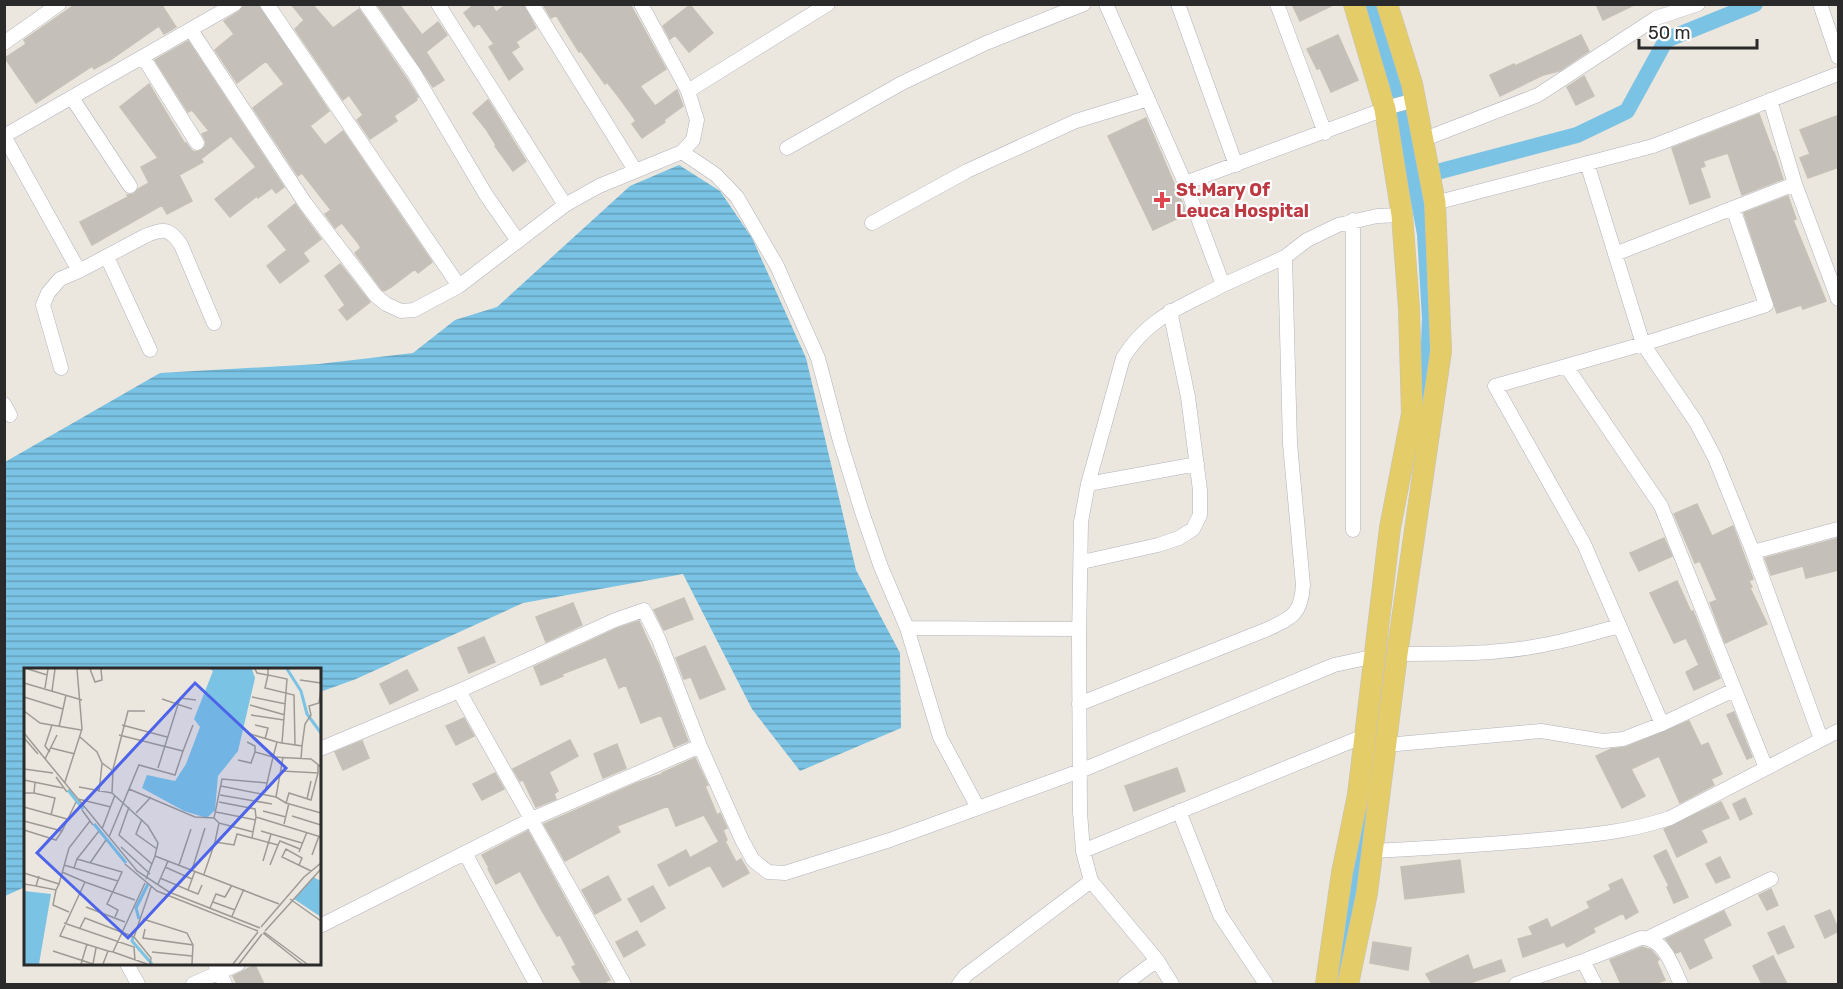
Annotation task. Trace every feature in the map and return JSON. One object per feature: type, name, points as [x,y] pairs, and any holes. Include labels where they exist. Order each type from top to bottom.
[{"type":"main road","points":[[1326,984],[1342,873],[1358,795],[1390,528],[1412,414],[1409,308],[1402,215],[1389,108],[1354,4]]},
{"type":"main road","points":[[1348,984],[1367,893],[1397,654],[1441,351],[1435,203],[1422,140],[1386,4]]},
{"type":"street","points":[[4,43],[40,9],[59,4]]},
{"type":"street","points":[[79,271],[5,136],[235,4]]},
{"type":"street","points":[[267,4],[459,286]]},
{"type":"street","points":[[366,4],[414,73],[486,195],[518,241]]},
{"type":"street","points":[[438,4],[565,205]]},
{"type":"street","points":[[532,4],[635,170]]},
{"type":"street","points":[[191,30],[305,203],[376,296],[401,311],[414,310],[459,286],[565,205],[599,186],[682,152],[693,140],[697,120],[688,91],[641,4]]},
{"type":"street","points":[[688,91],[810,9],[828,4]]},
{"type":"street","points":[[788,148],[902,83],[986,43],[1084,4]]},
{"type":"street","points":[[1106,4],[1185,183],[1223,285]]},
{"type":"street","points":[[1178,4],[1236,165]]},
{"type":"street","points":[[1277,4],[1324,133]]},
{"type":"street","points":[[1422,140],[1538,95],[1653,11],[1698,4]]},
{"type":"street","points":[[1820,4],[1839,57]]},
{"type":"street","points":[[142,57],[197,143]]},
{"type":"street","points":[[1435,203],[1653,146],[1839,74]]},
{"type":"street","points":[[72,98],[130,186]]},
{"type":"street","points":[[872,223],[967,171],[1076,122],[1148,99]]},
{"type":"street","points":[[1770,100],[1795,184],[1839,299]]},
{"type":"street","points":[[1185,183],[1411,101]]},
{"type":"street","points":[[682,152],[716,175],[737,197],[777,266],[818,358],[840,441],[880,567],[907,628],[940,737],[978,808]]},
{"type":"street","points":[[1587,163],[1643,344],[1701,431],[1715,458],[1753,552],[1821,739]]},
{"type":"street","points":[[1615,254],[1795,184]]},
{"type":"street","points":[[1662,724],[1584,544],[1495,386],[1643,344],[1766,305],[1733,208]]},
{"type":"street","points":[[1172,984],[1157,960],[1091,881],[1083,851],[1079,704],[1081,522],[1088,484],[1123,358],[1134,340],[1146,328],[1170,311],[1285,257],[1307,240],[1353,220],[1402,215]]},
{"type":"street","points":[[1353,220],[1353,530]]},
{"type":"street","points":[[61,368],[43,305],[48,293],[60,279],[108,257],[151,233],[167,231],[175,236],[214,323]]},
{"type":"street","points":[[108,257],[150,350]]},
{"type":"street","points":[[1079,704],[1268,629],[1297,613],[1302,600],[1303,585],[1290,444],[1285,257]]},
{"type":"street","points":[[1082,562],[1179,538],[1193,529],[1200,516],[1197,464],[1188,397],[1170,311]]},
{"type":"street","points":[[1566,366],[1660,506],[1766,768]]},
{"type":"street","points":[[1088,484],[1197,464]]},
{"type":"street","points":[[1753,552],[1839,529]]},
{"type":"street","points":[[321,749],[459,691],[615,620],[644,610],[659,640],[700,746],[742,840],[753,860],[768,872],[785,873],[890,840],[1080,771],[1334,665],[1376,656]]},
{"type":"street","points":[[1397,654],[1498,652],[1530,648],[1619,626]]},
{"type":"street","points":[[907,628],[1079,629]]},
{"type":"street","points":[[1386,745],[1541,731],[1603,741],[1623,739],[1662,724],[1734,690]]},
{"type":"street","points":[[459,691],[624,984]]},
{"type":"street","points":[[1373,851],[1486,846],[1641,828],[1670,818],[1839,731]]},
{"type":"street","points":[[1083,851],[1364,736]]},
{"type":"street","points":[[321,925],[532,819],[700,746]]},
{"type":"street","points":[[1179,811],[1221,915],[1266,984]]},
{"type":"street","points":[[465,853],[536,984]]},
{"type":"street","points":[[1648,938],[1771,879]]},
{"type":"street","points":[[959,984],[966,975],[1091,881]]},
{"type":"street","points":[[1516,984],[1641,938],[1648,938],[1663,948],[1681,984]]},
{"type":"street","points":[[1125,984],[1157,960]]},
{"type":"street","points":[[1583,961],[1595,984]]},
{"type":"street","points":[[128,965],[138,984]]},
{"type":"street","points":[[193,984],[234,965]]},
{"type":"water","points":[[679,165],[720,191],[752,238],[806,358],[856,570],[900,653],[901,728],[800,771],[752,709],[683,574],[523,603],[356,679],[321,692],[321,668],[24,668],[24,887],[5,896],[5,462],[160,373],[319,364],[413,353],[455,320],[497,307],[630,186]]},
{"type":"building","points":[[76,4],[161,4],[176,27],[164,34],[159,26],[110,60],[94,69],[92,66],[36,103],[5,58],[26,44],[24,40]]},
{"type":"building","points":[[245,4],[258,4],[329,111],[310,126],[325,145],[343,131],[432,262],[418,273],[415,269],[391,287],[382,290],[355,253],[361,248],[358,243],[342,223],[335,228],[325,214],[331,210],[302,173],[298,176],[253,108],[284,84],[266,61],[237,83],[215,50],[234,34],[224,21],[240,11]]},
{"type":"building","points":[[291,4],[312,4],[333,28],[359,9],[406,78],[418,97],[417,100],[394,116],[397,121],[370,139],[357,120],[363,115],[349,95],[343,100],[295,29],[304,20]]},
{"type":"building","points":[[377,4],[399,4],[422,35],[438,22],[447,35],[426,52],[444,80],[433,87]]},
{"type":"building","points":[[475,4],[491,4],[496,12],[507,4],[523,4],[536,28],[516,42],[519,47],[511,52],[523,69],[509,80],[489,47],[494,44],[479,23],[474,27],[464,13]]},
{"type":"building","points":[[543,4],[630,4],[666,69],[640,86],[655,106],[677,90],[683,106],[642,138],[632,124],[636,121],[621,100],[607,82],[605,84],[581,51],[579,52],[556,15],[551,18]]},
{"type":"building","points":[[1292,4],[1335,4],[1300,21]]},
{"type":"building","points":[[1596,4],[1636,4],[1603,20]]},
{"type":"building","points":[[690,5],[713,33],[689,52],[675,35],[670,39],[663,26]]},
{"type":"building","points":[[1338,35],[1358,80],[1331,92],[1320,68],[1317,69],[1307,49]]},
{"type":"building","points":[[1581,35],[1589,51],[1559,71],[1543,75],[1500,96],[1490,75],[1514,64],[1515,66]]},
{"type":"building","points":[[188,41],[284,187],[276,193],[272,188],[258,198],[257,196],[230,217],[215,199],[256,167],[231,136],[201,159],[203,162],[179,175],[192,201],[167,214],[162,205],[92,245],[80,222],[128,197],[127,195],[134,194],[149,183],[141,167],[158,158],[120,107],[149,84],[185,144],[192,151],[197,152],[205,147],[206,142],[202,134],[209,131],[192,110],[188,112],[155,60]]},
{"type":"building","points":[[1584,76],[1594,96],[1576,105],[1567,87]]},
{"type":"building","points":[[488,100],[526,161],[513,171],[473,113]]},
{"type":"building","points":[[1759,114],[1783,179],[1742,195],[1728,153],[1703,161],[1705,166],[1700,168],[1710,197],[1690,204],[1672,148]]},
{"type":"building","points":[[1839,115],[1839,167],[1808,178],[1800,158],[1810,154],[1800,130]]},
{"type":"building","points":[[1146,118],[1187,214],[1153,230],[1108,136]]},
{"type":"building","points":[[1788,196],[1796,219],[1793,220],[1826,301],[1803,309],[1801,305],[1777,313],[1744,213]]},
{"type":"building","points":[[295,204],[321,239],[303,253],[309,261],[280,283],[267,266],[287,250],[268,226]]},
{"type":"building","points":[[340,264],[370,302],[347,320],[339,310],[345,305],[325,276]]},
{"type":"building","points":[[1697,504],[1712,536],[1733,526],[1753,579],[1749,581],[1752,587],[1750,588],[1767,624],[1725,643],[1710,603],[1717,600],[1700,561],[1695,563],[1674,514]]},
{"type":"building","points":[[1664,538],[1672,556],[1639,571],[1630,553]]},
{"type":"building","points":[[1839,538],[1839,570],[1806,578],[1803,566],[1771,575],[1765,558]]},
{"type":"building","points":[[1677,581],[1691,612],[1693,611],[1720,678],[1694,690],[1686,672],[1699,665],[1686,638],[1674,643],[1650,593]]},
{"type":"building","points":[[684,598],[693,619],[664,630],[654,610]]},
{"type":"building","points":[[573,603],[582,625],[546,642],[536,617]]},
{"type":"building","points":[[639,621],[659,665],[688,741],[674,747],[661,715],[641,723],[626,685],[619,688],[606,657],[541,685],[534,667],[618,628]]},
{"type":"building","points":[[484,637],[495,662],[469,673],[458,648]]},
{"type":"building","points":[[705,646],[725,689],[700,699],[691,677],[684,679],[676,658]]},
{"type":"building","points":[[407,670],[418,690],[390,704],[380,684]]},
{"type":"building","points":[[1734,712],[1752,757],[1747,759],[1727,715]]},
{"type":"building","points":[[464,718],[474,736],[456,745],[446,726]]},
{"type":"building","points":[[1689,721],[1701,746],[1708,743],[1722,774],[1711,779],[1714,785],[1680,803],[1659,756],[1631,769],[1645,796],[1622,808],[1596,756],[1611,749],[1626,747]]},
{"type":"building","points":[[570,740],[578,756],[549,772],[558,791],[554,794],[556,799],[536,807],[523,780],[520,781],[513,769]]},
{"type":"building","points":[[362,741],[369,758],[343,770],[335,752]]},
{"type":"building","points":[[617,744],[626,768],[603,778],[594,754]]},
{"type":"building","points":[[695,758],[708,785],[705,786],[717,815],[720,813],[727,828],[723,830],[727,840],[725,841],[736,862],[741,859],[749,873],[723,887],[710,865],[669,886],[658,865],[686,850],[690,858],[719,842],[704,815],[676,826],[668,806],[617,826],[620,832],[565,861],[544,824]]},
{"type":"building","points":[[1177,768],[1185,791],[1134,811],[1125,786]]},
{"type":"building","points":[[495,773],[504,789],[482,800],[473,784]]},
{"type":"building","points":[[1745,798],[1752,814],[1740,820],[1733,804]]},
{"type":"building","points":[[1721,802],[1729,818],[1701,830],[1707,842],[1677,857],[1664,829]]},
{"type":"building","points":[[528,831],[610,980],[602,984],[582,984],[572,967],[576,965],[560,935],[557,936],[520,871],[496,884],[482,855]]},
{"type":"building","points":[[1666,850],[1688,897],[1674,903],[1667,887],[1669,886],[1654,856]]},
{"type":"building","points":[[1720,857],[1730,877],[1716,883],[1706,864]]},
{"type":"building","points":[[1460,860],[1464,892],[1405,899],[1401,867]]},
{"type":"building","points":[[608,876],[621,900],[595,914],[582,890]]},
{"type":"building","points":[[1622,879],[1638,912],[1626,919],[1623,913],[1593,928],[1595,932],[1567,947],[1564,942],[1523,957],[1518,939],[1533,935],[1529,927],[1547,919],[1551,928],[1590,908],[1587,902],[1611,890],[1609,885]]},
{"type":"building","points":[[653,886],[665,908],[641,922],[628,899]]},
{"type":"building","points":[[1771,889],[1778,905],[1767,910],[1759,895]]},
{"type":"building","points":[[1830,910],[1839,931],[1825,938],[1815,916]]},
{"type":"building","points":[[1724,911],[1731,925],[1703,939],[1712,958],[1690,969],[1681,951],[1676,953],[1666,939]]},
{"type":"building","points":[[1784,926],[1794,947],[1778,954],[1768,933]]},
{"type":"building","points":[[637,931],[645,945],[624,957],[616,942]]},
{"type":"building","points":[[1373,942],[1411,948],[1408,970],[1370,963]]},
{"type":"building","points":[[1642,947],[1651,950],[1659,959],[1657,962],[1665,980],[1655,984],[1621,984],[1610,960]]},
{"type":"building","points":[[1468,955],[1473,970],[1501,960],[1505,971],[1467,984],[1432,984],[1426,974]]},
{"type":"building","points":[[1773,956],[1787,984],[1762,984],[1753,966]]},
{"type":"building","points":[[255,965],[264,984],[237,984],[233,976]]},
{"type":"waterway","points":[[1368,4],[1397,83],[1425,234],[1430,318],[1427,393]]},
{"type":"waterway","points":[[1418,177],[1577,135],[1627,111],[1666,40],[1755,4]]},
{"type":"waterway","points":[[1340,975],[1375,745]]},
{"type":"place","name":"St.Mary Of Leuca Hospital","points":[[1162,200]]}]
